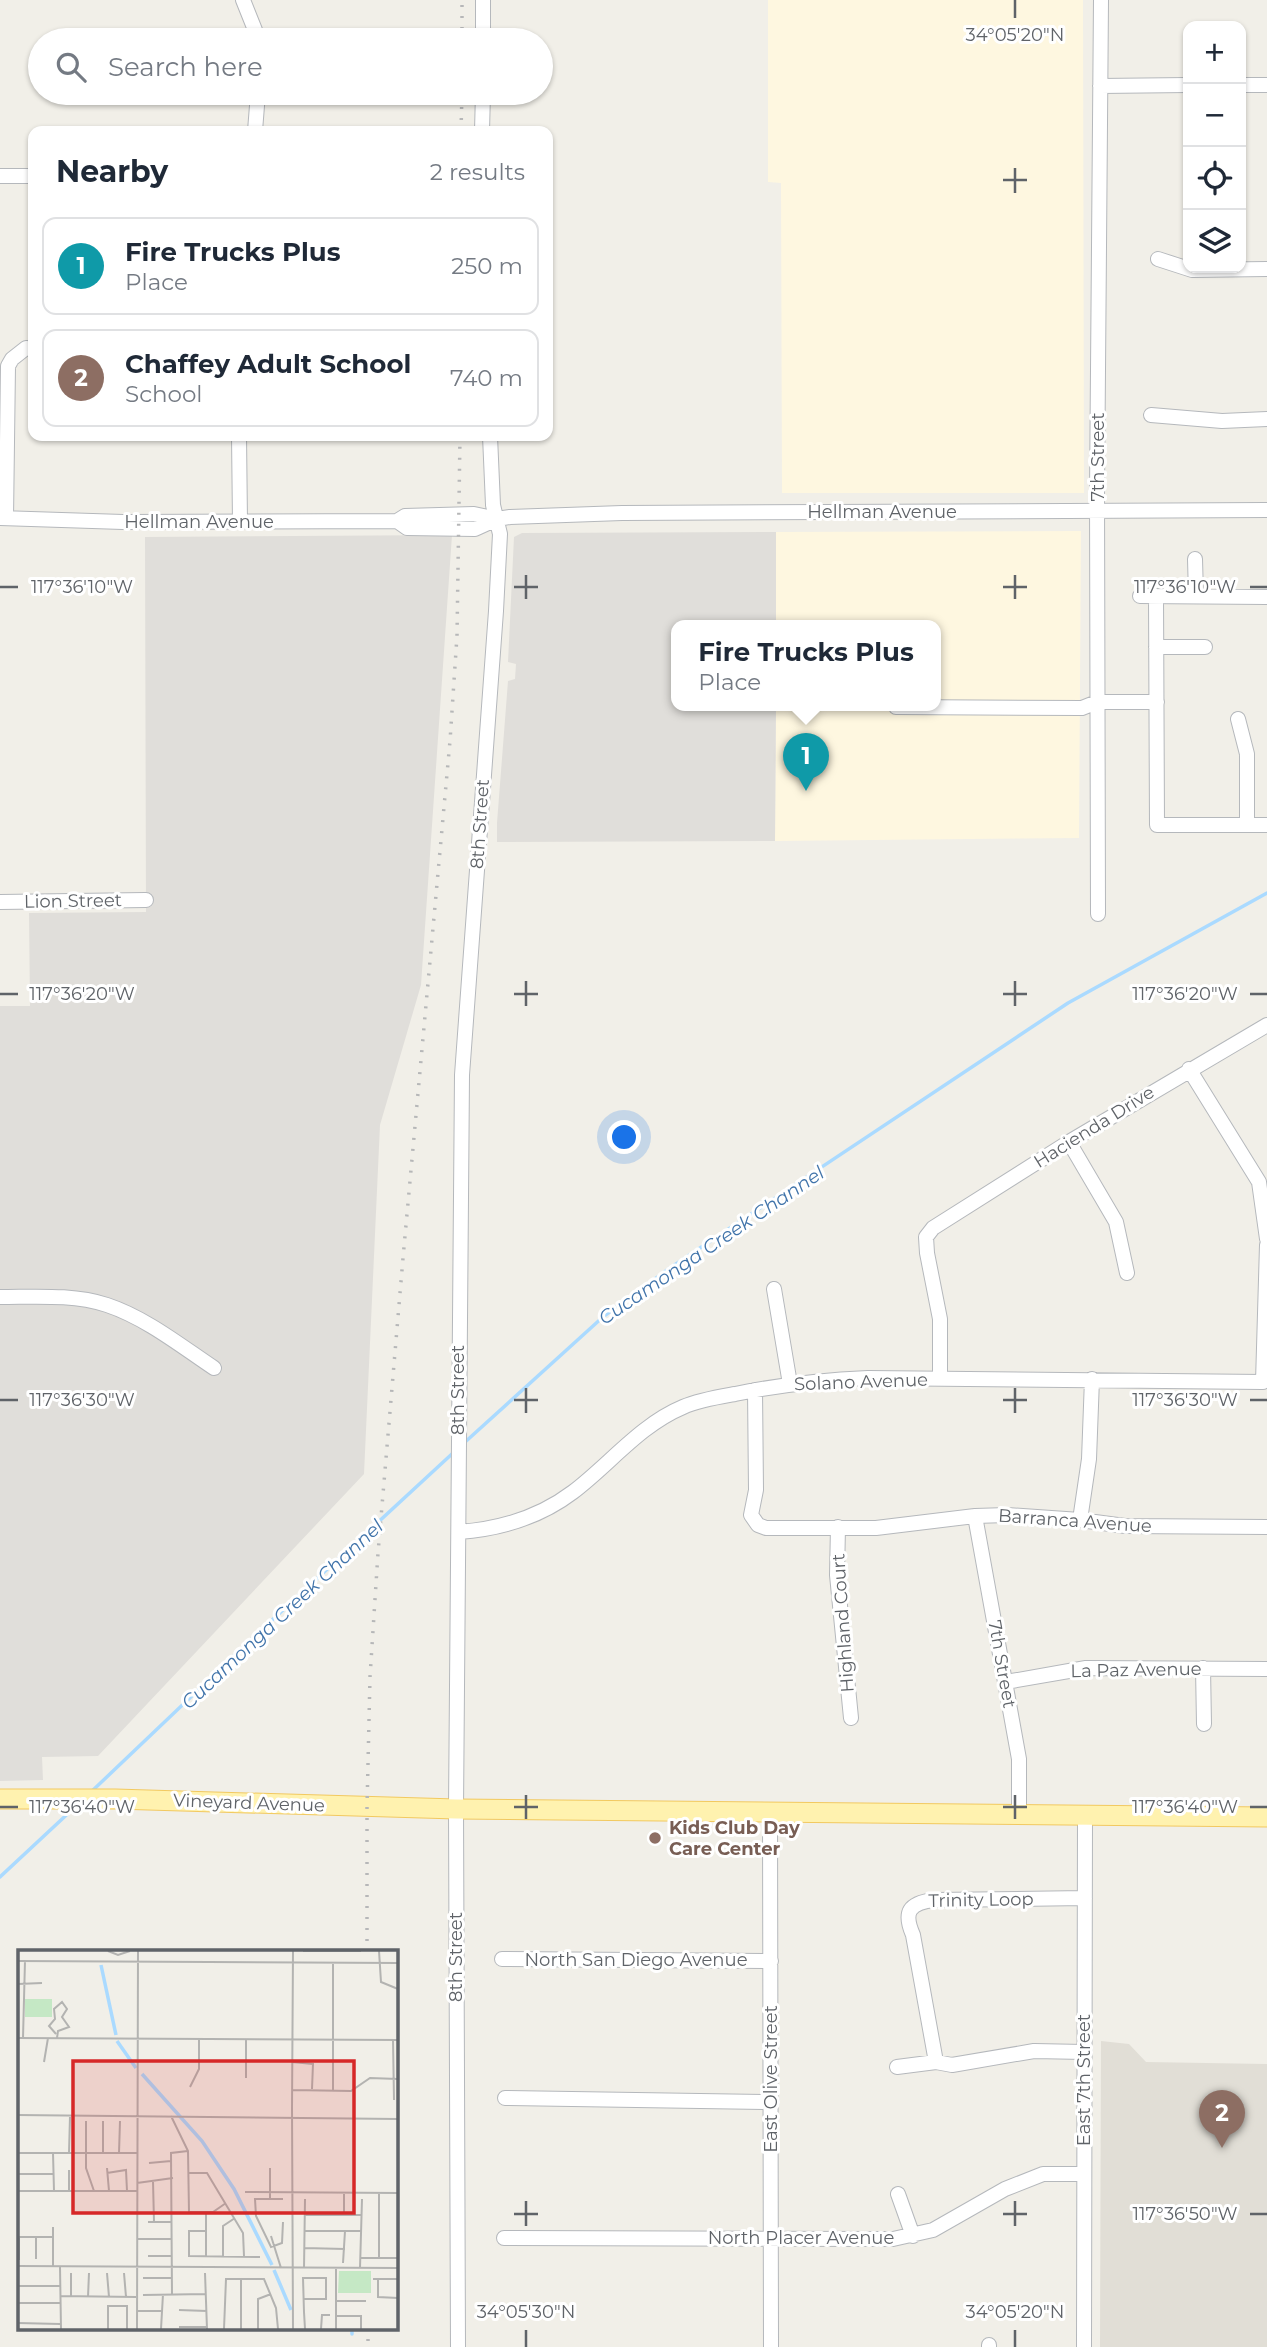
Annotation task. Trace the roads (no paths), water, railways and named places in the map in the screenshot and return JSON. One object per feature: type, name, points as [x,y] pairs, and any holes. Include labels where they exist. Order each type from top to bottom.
[{"type":"main road","name":"Vineyard Avenue","points":[[0,1799],[114,1799],[456,1809],[1267,1817]]},
{"type":"street","points":[[243,0],[254,28]]},
{"type":"street","points":[[483,0],[483,28]]},
{"type":"street","name":"7th Street","points":[[1098,914],[1097,510],[1101,0]]},
{"type":"street","points":[[1100,86],[1183,85]]},
{"type":"street","points":[[1246,85],[1267,85]]},
{"type":"street","points":[[255,126],[257,105]]},
{"type":"street","points":[[482,126],[483,105]]},
{"type":"street","points":[[0,176],[28,176]]},
{"type":"street","points":[[1158,259],[1192,270],[1267,269]]},
{"type":"street","points":[[3,518],[8,366],[12,359],[28,348]]},
{"type":"street","points":[[1151,415],[1222,421],[1267,419]]},
{"type":"street","points":[[239,441],[240,522]]},
{"type":"street","name":"8th Street","points":[[458,2347],[456,1809],[461,1075],[500,534],[492,505],[490,441]]},
{"type":"street","name":"Hellman Avenue","points":[[3,518],[123,522],[397,521],[407,528],[475,529],[497,519],[622,513],[1267,510]]},
{"type":"street","points":[[1195,559],[1196,596]]},
{"type":"street","points":[[1140,596],[1267,597]]},
{"type":"street","points":[[1156,596],[1157,825],[1267,825]]},
{"type":"street","points":[[1156,648],[1205,647]]},
{"type":"street","points":[[941,707],[1082,708],[1097,702],[1157,702]]},
{"type":"street","points":[[1238,719],[1247,754],[1247,825]]},
{"type":"street","name":"Lion Street","points":[[0,902],[146,900]]},
{"type":"street","name":"Hacienda Drive","points":[[940,1379],[940,1320],[926,1237],[933,1228],[1189,1069],[1267,1025]]},
{"type":"street","points":[[1189,1069],[1259,1182],[1267,1239]]},
{"type":"street","points":[[1069,1142],[1116,1222],[1127,1273]]},
{"type":"street","name":"Solano Avenue","points":[[459,1532],[510,1524],[548,1508],[573,1492],[660,1419],[684,1406],[755,1390],[790,1384],[868,1378],[1263,1382],[1267,1245]]},
{"type":"street","points":[[774,1289],[790,1384]]},
{"type":"street","points":[[0,1297],[66,1297],[108,1306],[144,1322],[215,1368]]},
{"type":"street","points":[[1080,1520],[1089,1459],[1092,1380]]},
{"type":"street","name":"Barranca Avenue","points":[[755,1390],[756,1490],[751,1515],[758,1525],[766,1528],[876,1528],[975,1516],[1007,1515],[1125,1526],[1267,1527]]},
{"type":"street","name":"7th Street","points":[[975,1516],[1019,1759],[1019,1814]]},
{"type":"street","name":"Highland Court","points":[[838,1527],[837,1574],[851,1718]]},
{"type":"street","name":"La Paz Avenue","points":[[1006,1682],[1086,1668],[1267,1669]]},
{"type":"street","points":[[1203,1668],[1204,1724]]},
{"type":"street","name":"East Olive Street","points":[[770,1811],[771,2347]]},
{"type":"street","name":"East 7th Street","points":[[1084,2347],[1085,1814]]},
{"type":"street","name":"Trinity Loop","points":[[936,2062],[913,1935],[907,1922],[911,1909],[918,1902],[933,1900],[1085,1898]]},
{"type":"street","name":"North San Diego Avenue","points":[[502,1959],[771,1961]]},
{"type":"street","points":[[897,2067],[936,2062],[952,2065],[1034,2051],[1084,2052]]},
{"type":"street","points":[[505,2098],[772,2102]]},
{"type":"street","name":"North Placer Avenue","points":[[504,2238],[893,2239],[933,2230],[1006,2189],[1043,2175],[1084,2175]]},
{"type":"street","points":[[898,2194],[914,2236]]},
{"type":"waterway","name":"Cucamonga Creek Channel","points":[[464,1443],[604,1316],[670,1268],[1068,1003],[1267,893]]},
{"type":"waterway","name":"Cucamonga Creek Channel","points":[[91,1792],[453,1453]]},
{"type":"waterway","name":"Cucamonga Creek Channel","points":[[0,1877],[75,1807]]},
{"type":"railway","points":[[462,0],[462,28]]},
{"type":"railway","points":[[461,126],[462,105]]},
{"type":"railway","points":[[367,1950],[370,1677],[403,1258],[450,741],[457,636],[460,441]]},
{"type":"railway","points":[[368,2330],[368,2347]]},
{"type":"place","name":"Fire Trucks Plus","points":[[806,791]]},
{"type":"place","name":"Kids Club Day Care Center","points":[[655,1838]]},
{"type":"place","name":"Chaffey Adult School","points":[[1222,2148]]}]
